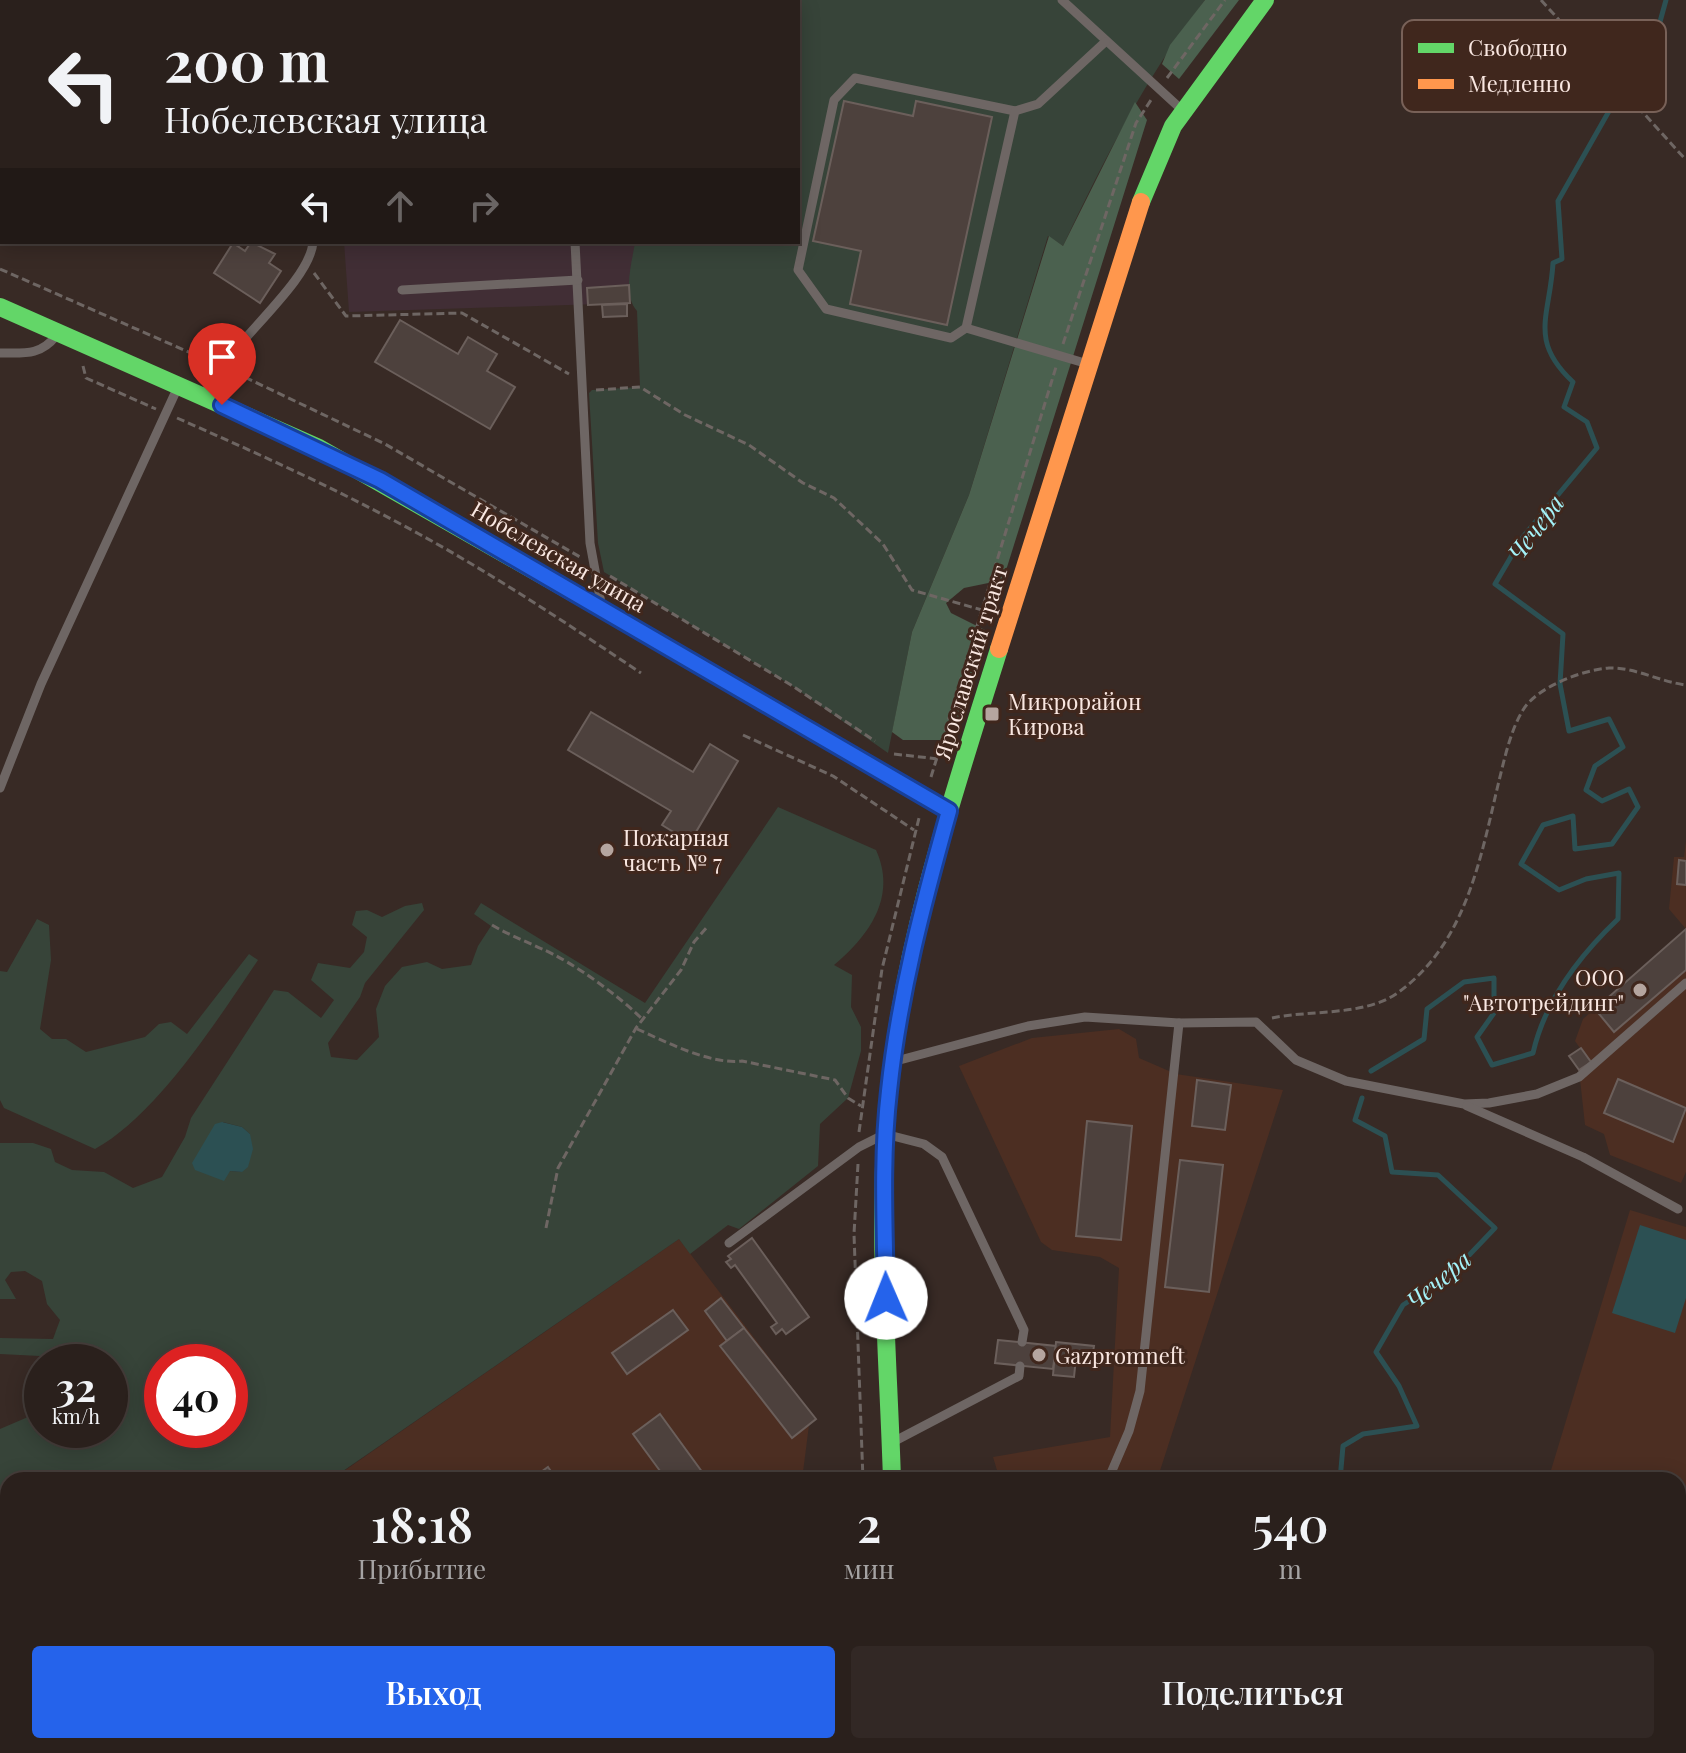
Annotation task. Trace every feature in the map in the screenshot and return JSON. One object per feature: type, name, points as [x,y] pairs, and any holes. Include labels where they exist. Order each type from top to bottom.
[{"type":"street","name":"Ярославский тракт","points":[[892,1472],[885,1134],[908,965],[949,811],[1149,175],[1183,111],[1265,0]]},
{"type":"street","name":"Нобелевская улица","points":[[0,307],[204,397],[380,480],[949,811]]},
{"type":"lane","points":[[1062,0],[1183,111]]},
{"type":"lane","points":[[1015,111],[966,328],[951,338],[826,309],[798,270],[834,100],[855,78],[1015,111],[1038,104],[1105,42]]},
{"type":"lane","points":[[204,397],[220,366],[296,277],[312,244]]},
{"type":"lane","points":[[575,244],[593,565],[603,610]]},
{"type":"lane","points":[[402,290],[578,280]]},
{"type":"lane","points":[[966,328],[1089,364]]},
{"type":"lane","points":[[0,353],[35,353],[46,349],[59,334]]},
{"type":"lane","points":[[0,788],[41,684],[179,386]]},
{"type":"lane","points":[[1464,1104],[1517,1100],[1579,1077],[1686,983]]},
{"type":"lane","points":[[893,1062],[1028,1026],[1085,1017],[1179,1023],[1256,1022],[1296,1060],[1319,1072],[1346,1081],[1464,1104],[1583,1157],[1678,1209]]},
{"type":"lane","points":[[1111,1472],[1129,1431],[1140,1391],[1179,1023]]},
{"type":"lane","points":[[729,1243],[859,1147],[885,1134],[924,1144],[942,1157],[1024,1330],[1022,1342]]},
{"type":"lane","points":[[890,1444],[1019,1376],[1020,1366]]},
{"type":"path","points":[[306,260],[346,316],[462,313],[592,390],[640,387],[685,415],[749,445],[844,506],[883,544],[912,590],[982,610],[1136,123],[1225,0]]},
{"type":"path","points":[[1541,0],[1559,20]]},
{"type":"path","points":[[1642,112],[1686,160]]},
{"type":"path","points":[[0,269],[220,366],[385,444],[791,685],[880,746]]},
{"type":"path","points":[[87,346],[83,366],[86,378],[342,493],[531,599],[641,673]]},
{"type":"path","points":[[1256,1022],[1372,1005],[1394,995],[1424,971],[1449,936],[1470,895],[1510,743],[1522,711],[1532,698],[1583,675],[1609,668],[1686,685]]},
{"type":"path","points":[[743,735],[833,776],[915,831]]},
{"type":"path","points":[[492,925],[525,944],[542,949],[626,1002],[643,1020]]},
{"type":"path","points":[[546,1228],[558,1168],[636,1028],[708,926]]},
{"type":"path","points":[[636,1028],[686,1050],[728,1063],[742,1061],[835,1080],[848,1098],[861,1106]]},
{"type":"shaded area","points":[[344,244],[635,244],[630,303],[349,312]]},
{"type":"shaded area","points":[[1686,841],[1686,929],[1669,909],[1674,857],[1684,857]]},
{"type":"shaded area","points":[[1686,929],[1686,1172],[1681,1183],[1610,1155],[1604,1134],[1585,1125],[1579,1070],[1569,1056],[1580,1048],[1575,1041],[1583,1019]]},
{"type":"shaded area","points":[[1119,1029],[1136,1039],[1139,1058],[1176,1074],[1283,1090],[1160,1472],[998,1472],[993,1457],[1110,1437],[1119,1268],[1100,1257],[1052,1250],[1041,1242],[959,1066],[1032,1038]]},
{"type":"shaded area","points":[[1630,1210],[1686,1227],[1686,1472],[1550,1472]]},
{"type":"shaded area","points":[[679,1239],[816,1419],[809,1425],[803,1472],[343,1472]]},
{"type":"green space","points":[[800,0],[1205,0],[1127,119],[1063,246],[1048,236],[969,495],[912,632],[888,753],[791,685],[604,572],[598,543],[589,393],[592,390],[640,387],[637,311],[630,296],[635,244],[800,244]]},
{"type":"green space","points":[[1205,0],[1239,0],[1179,79],[1162,64],[1170,45]]},
{"type":"green space","points":[[1135,102],[1147,120],[1003,580],[964,588],[946,603],[951,613],[987,631],[954,740],[903,740],[892,732],[912,632],[969,495],[1049,236],[1063,246]]},
{"type":"green space","points":[[778,807],[876,850],[883,883],[876,914],[859,941],[834,965],[852,975],[851,1007],[861,1027],[861,1051],[848,1098],[820,1124],[818,1166],[739,1229],[728,1225],[690,1254],[679,1239],[342,1472],[0,1472],[0,1429],[24,1419],[24,1448],[128,1448],[128,1344],[24,1344],[24,1355],[0,1354],[0,1338],[53,1339],[60,1320],[47,1304],[42,1281],[25,1271],[11,1272],[5,1280],[16,1299],[0,1299],[0,1143],[33,1143],[51,1149],[55,1162],[72,1170],[104,1172],[133,1188],[162,1177],[185,1137],[191,1118],[274,990],[288,992],[321,1018],[334,1000],[311,980],[318,963],[350,968],[364,952],[367,937],[352,925],[356,911],[367,910],[382,917],[405,906],[422,903],[424,910],[365,983],[360,997],[328,1043],[331,1057],[357,1060],[379,1037],[376,1009],[385,986],[402,967],[427,962],[442,969],[471,965],[478,946],[491,926],[474,914],[481,903],[645,1003]],"holes":[[[223,1122],[242,1127],[250,1134],[242,1172],[230,1171]]]},
{"type":"green space","points":[[37,919],[49,925],[51,960],[40,1029],[52,1039],[66,1039],[86,1052],[145,1037],[159,1024],[171,1022],[187,1034],[249,954],[258,960],[205,1037],[163,1090],[118,1134],[95,1149],[4,1108],[0,1100],[0,971],[7,972]]},
{"type":"water","points":[[222,1122],[242,1127],[250,1134],[253,1149],[248,1167],[242,1172],[230,1171],[224,1181],[195,1170],[192,1163],[215,1124]]},
{"type":"water","points":[[1640,1225],[1686,1240],[1686,1298],[1675,1333],[1612,1313]]},
{"type":"building","points":[[844,101],[913,116],[916,101],[992,117],[947,325],[850,304],[861,251],[813,241]]},
{"type":"building","points":[[232,244],[245,251],[250,244],[255,244],[275,254],[269,263],[281,271],[260,303],[214,273]]},
{"type":"building","points":[[629,285],[630,303],[588,305],[587,288]]},
{"type":"building","points":[[627,304],[627,316],[603,317],[602,305]]},
{"type":"building","points":[[400,320],[458,354],[468,337],[497,354],[487,371],[515,387],[490,429],[375,362]]},
{"type":"building","points":[[591,712],[693,772],[710,744],[738,761],[690,842],[662,825],[671,811],[568,750]]},
{"type":"building","points":[[1679,860],[1686,861],[1686,885],[1677,884]]},
{"type":"building","name":"ООО \"Автотрейдинг\"","points":[[1686,929],[1686,970],[1614,1032],[1595,1009]]},
{"type":"building","points":[[1581,1048],[1591,1062],[1579,1070],[1569,1056]]},
{"type":"building","points":[[1618,1079],[1686,1108],[1673,1142],[1604,1113]]},
{"type":"building","points":[[1197,1080],[1231,1085],[1225,1130],[1192,1126]]},
{"type":"building","points":[[1087,1121],[1132,1126],[1121,1240],[1076,1236]]},
{"type":"building","points":[[1180,1160],[1223,1165],[1209,1292],[1165,1287]]},
{"type":"building","points":[[752,1238],[809,1317],[786,1334],[782,1329],[776,1334],[771,1327],[777,1323],[735,1265],[731,1268],[726,1262],[731,1259],[728,1256]]},
{"type":"building","points":[[721,1298],[744,1328],[727,1341],[705,1311]]},
{"type":"building","points":[[673,1310],[688,1330],[627,1374],[612,1353]]},
{"type":"building","points":[[744,1328],[816,1419],[792,1438],[720,1346]]},
{"type":"building","points":[[998,1340],[1056,1346],[1053,1369],[995,1363]]},
{"type":"building","points":[[1056,1342],[1094,1346],[1092,1359],[1076,1358],[1074,1377],[1053,1375]]},
{"type":"building","points":[[660,1414],[702,1472],[661,1472],[633,1434]]},
{"type":"waterway","name":"Чечера","points":[[1660,20],[1666,0]]},
{"type":"waterway","name":"Чечера","points":[[1371,1071],[1424,1039],[1427,1009],[1464,982],[1494,978],[1494,1013],[1477,1037],[1492,1065],[1533,1053],[1546,1015],[1565,980],[1618,919],[1619,873],[1586,879],[1559,890],[1521,864],[1543,825],[1573,816],[1575,849],[1612,844],[1638,807],[1629,789],[1602,801],[1586,790],[1595,766],[1623,747],[1609,719],[1569,731],[1560,684],[1563,634],[1495,584],[1522,538],[1597,448],[1587,422],[1564,407],[1573,382],[1550,353],[1545,327],[1553,263],[1562,259],[1558,201],[1608,112]]},
{"type":"waterway","name":"Чечера","points":[[1341,1472],[1343,1446],[1363,1434],[1417,1426],[1399,1386],[1376,1352],[1403,1305],[1452,1273],[1495,1228],[1438,1175],[1392,1172],[1385,1136],[1355,1120],[1362,1098]]},
{"type":"traffic: fast","points":[[1141,202],[1173,126],[1265,0]]},
{"type":"traffic: fast","points":[[0,307],[319,448],[640,631]]},
{"type":"traffic: fast","points":[[892,1472],[883,1188],[896,1035],[906,978],[933,867],[999,649]]},
{"type":"traffic: slow","points":[[999,649],[1141,202]]},
{"type":"traffic: slow","points":[[640,631],[949,811]]},
{"type":"place","name":"Микрорайон Кирова","points":[[992,714]]},
{"type":"place","name":"Пожарная часть № 7","points":[[607,850]]},
{"type":"place","name":"ООО \"Автотрейдинг\"","points":[[1640,990]]},
{"type":"place","name":"Gazpromneft","points":[[1039,1355]]},
{"type":"route","points":[[222,405],[319,448],[380,480],[949,811],[908,965],[889,1090],[883,1182],[886,1298]]}]
